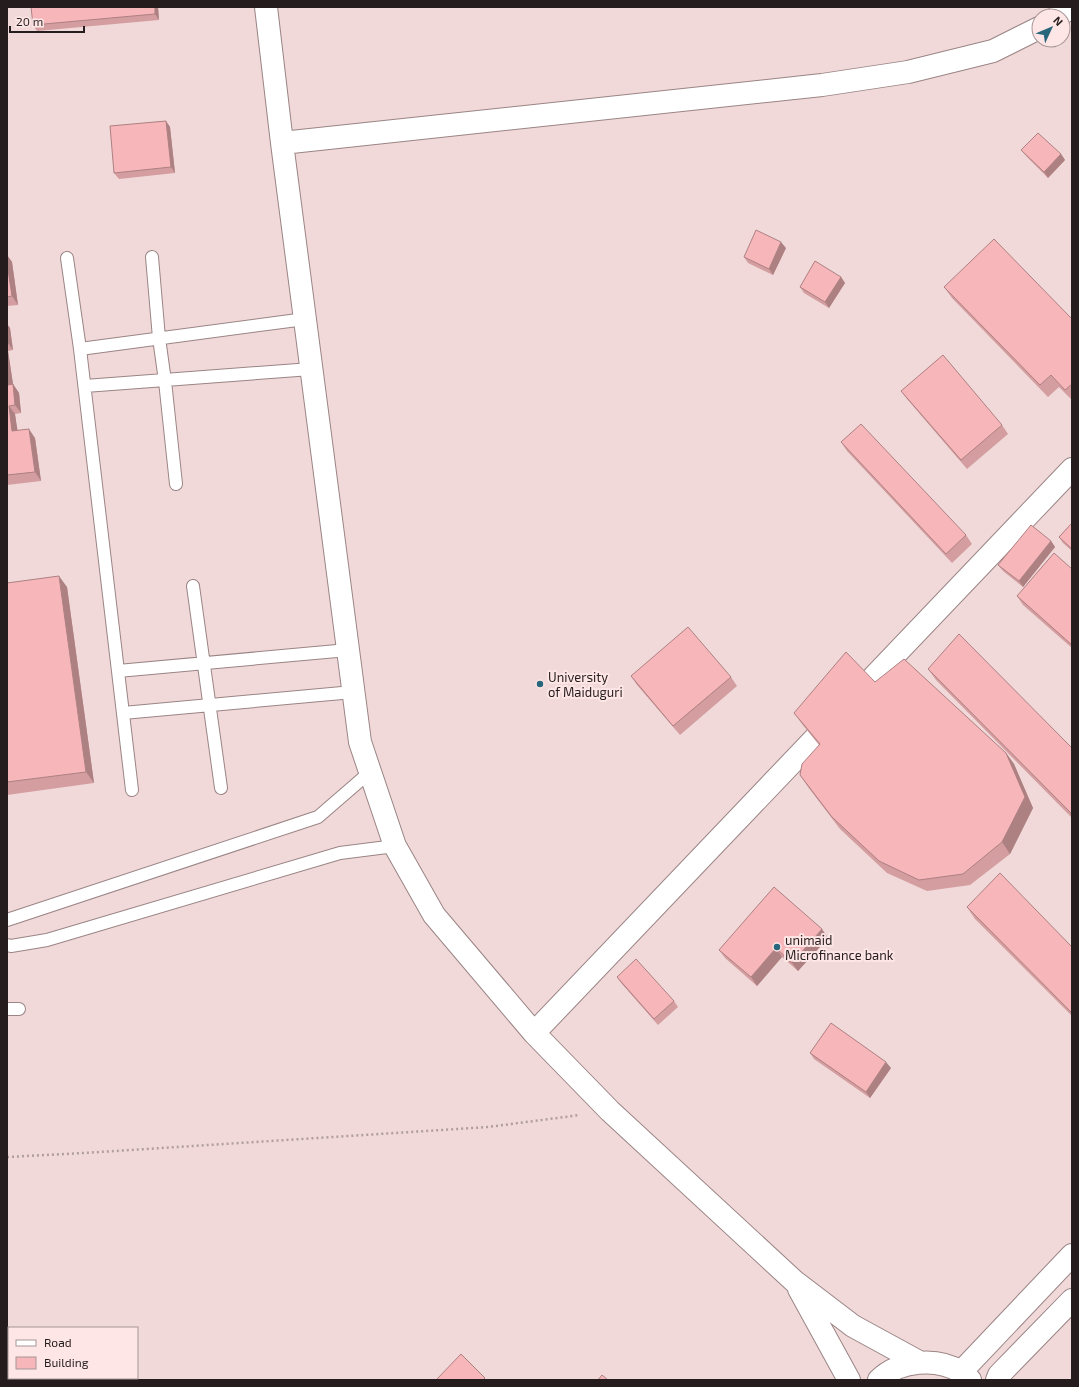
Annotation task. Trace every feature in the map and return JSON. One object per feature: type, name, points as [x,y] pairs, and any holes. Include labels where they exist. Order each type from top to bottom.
[{"type":"street","points":[[266,7],[304,319],[360,742],[395,846],[434,915],[534,1033],[610,1111],[794,1281],[853,1326],[919,1362]]},
{"type":"street","points":[[282,144],[830,84],[908,72],[993,51],[1031,32]]},
{"type":"street","points":[[534,1033],[1072,469]]},
{"type":"street","points":[[879,1380],[884,1375],[901,1366],[919,1362],[940,1364],[966,1376],[1072,1255]]},
{"type":"street","points":[[794,1281],[849,1380]]},
{"type":"street","points":[[997,1380],[999,1375],[1072,1300]]},
{"type":"lane","points":[[152,257],[159,338],[176,484]]},
{"type":"lane","points":[[67,258],[85,386],[132,790]]},
{"type":"lane","points":[[80,349],[304,319]]},
{"type":"lane","points":[[85,386],[311,370]]},
{"type":"lane","points":[[193,586],[221,788]]},
{"type":"lane","points":[[118,671],[348,650]]},
{"type":"lane","points":[[123,713],[353,692]]},
{"type":"lane","points":[[7,920],[318,817],[370,772]]},
{"type":"lane","points":[[7,945],[11,946],[47,940],[340,853],[395,846]]},
{"type":"path","points":[[7,1157],[84,1154],[488,1127],[610,1111]]},
{"type":"building","points":[[31,7],[155,7],[155,14],[33,25]]},
{"type":"building","points":[[166,121],[171,167],[114,173],[110,126]]},
{"type":"building","points":[[1038,133],[1061,154],[1044,172],[1021,150]]},
{"type":"building","points":[[756,230],[781,242],[769,269],[744,257]]},
{"type":"building","points":[[994,239],[1072,319],[1072,384],[1065,390],[1051,375],[1040,385],[944,287]]},
{"type":"building","points":[[815,261],[841,277],[825,302],[800,287]]},
{"type":"building","points":[[7,263],[12,296],[7,297]]},
{"type":"building","points":[[943,355],[1002,425],[961,460],[901,391]]},
{"type":"building","points":[[7,378],[8,385],[13,384],[15,405],[9,406],[12,431],[29,429],[35,472],[7,475]]},
{"type":"building","points":[[861,424],[966,535],[946,554],[841,442]]},
{"type":"building","points":[[1072,523],[1072,549],[1059,537]]},
{"type":"building","points":[[1031,525],[1051,541],[1019,581],[998,565]]},
{"type":"building","points":[[1054,553],[1072,569],[1072,645],[1017,596]]},
{"type":"building","points":[[59,576],[86,772],[7,782],[7,583]]},
{"type":"building","points":[[688,627],[731,677],[673,726],[631,676]]},
{"type":"building","points":[[959,634],[1072,748],[1072,814],[928,669]]},
{"type":"building","points":[[846,652],[875,682],[904,659],[1006,753],[1025,797],[1002,842],[963,874],[919,880],[879,861],[832,817],[800,775],[802,764],[820,744],[794,713]]},
{"type":"building","points":[[1000,873],[1072,947],[1072,1013],[967,907]]},
{"type":"building","name":"unimaid Microfinance bank","points":[[774,887],[822,929],[792,963],[776,948],[751,977],[719,950]]},
{"type":"building","points":[[636,959],[674,1001],[654,1019],[617,977]]},
{"type":"building","points":[[831,1023],[886,1062],[866,1092],[810,1053]]},
{"type":"building","points":[[461,1354],[485,1378],[483,1380],[436,1380]]},
{"type":"building","points":[[602,1375],[608,1380],[598,1380]]},
{"type":"place","name":"University of Maiduguri","points":[[540,684]]},
{"type":"place","name":"unimaid Microfinance bank","points":[[777,947]]}]
